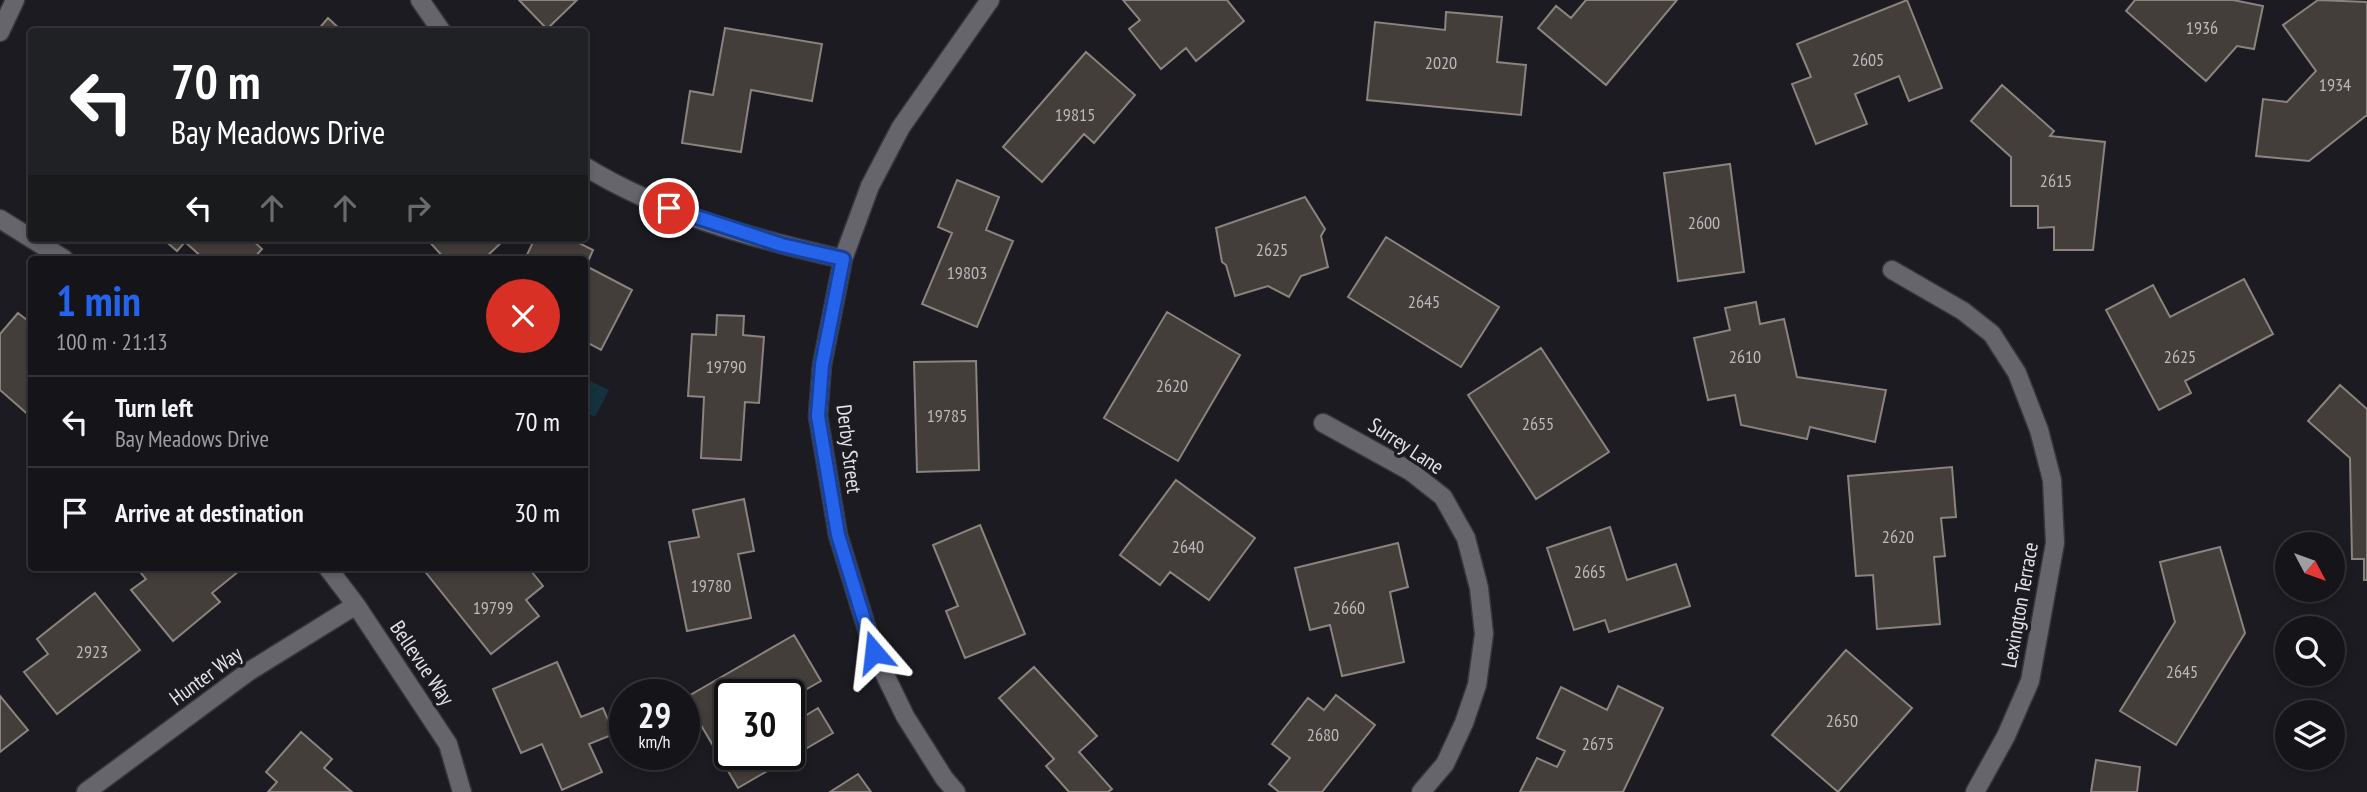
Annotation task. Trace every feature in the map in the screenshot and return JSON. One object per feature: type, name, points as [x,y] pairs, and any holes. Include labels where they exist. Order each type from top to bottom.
[{"type":"street","points":[[0,32],[15,0]]},
{"type":"street","points":[[420,0],[439,28]]},
{"type":"street","name":"Derby Street","points":[[956,792],[944,778],[905,716],[874,652],[838,535],[818,416],[822,365],[843,259],[870,186],[901,127],[990,0]]},
{"type":"street","points":[[588,169],[615,186],[669,208],[782,245],[843,259]]},
{"type":"street","points":[[0,219],[28,236]]},
{"type":"street","points":[[37,242],[59,256]]},
{"type":"street","name":"Lexington Terrace","points":[[1892,270],[1963,311],[1992,334],[2017,373],[2039,430],[2052,480],[2055,542],[2030,681],[2006,736],[1975,792]]},
{"type":"street","name":"Surrey Lane","points":[[1323,422],[1410,471],[1443,498],[1466,538],[1470,552],[1479,588],[1484,634],[1477,685],[1464,723],[1445,764],[1421,792]]},
{"type":"street","name":"Bellevue Way","points":[[330,571],[356,605],[448,744],[462,792]]},
{"type":"street","name":"Hunter Way","points":[[86,792],[248,673],[356,605]]},
{"type":"water","points":[[588,380],[609,390],[595,417],[588,414]]},
{"type":"building","points":[[519,0],[577,0],[548,28]]},
{"type":"building","points":[[1123,0],[1227,0],[1244,21],[1196,61],[1186,48],[1161,69],[1129,29],[1140,20]]},
{"type":"building","points":[[1586,0],[1677,0],[1606,85],[1538,28],[1556,6],[1571,18]]},
{"type":"building","points":[[1907,0],[1942,88],[1909,101],[1899,76],[1855,94],[1867,124],[1816,144],[1792,84],[1811,77],[1797,44]]},
{"type":"building","points":[[2135,0],[2233,0],[2263,6],[2254,49],[2237,46],[2206,81],[2126,11]]},
{"type":"building","points":[[2318,0],[2367,2],[2367,115],[2309,161],[2256,156],[2263,99],[2287,102],[2316,71],[2283,25]]},
{"type":"building","points":[[1446,12],[1502,17],[1497,62],[1526,65],[1521,115],[1367,100],[1375,22],[1445,30]]},
{"type":"building","points":[[328,18],[339,28],[319,28]]},
{"type":"building","points":[[725,28],[822,44],[812,101],[751,90],[741,152],[682,143],[690,91],[713,95]]},
{"type":"building","points":[[1086,52],[1135,95],[1094,143],[1084,134],[1042,182],[1003,147]]},
{"type":"building","points":[[2002,85],[2054,131],[2050,136],[2105,142],[2093,250],[2054,250],[2054,227],[2038,228],[2038,206],[2011,206],[2011,157],[1971,121]]},
{"type":"building","points":[[1730,164],[1744,272],[1678,281],[1664,173]]},
{"type":"building","points":[[957,180],[999,197],[986,230],[1013,241],[977,327],[922,304],[952,233],[938,227]]},
{"type":"building","points":[[1305,197],[1325,229],[1321,236],[1328,267],[1301,276],[1289,297],[1268,286],[1235,296],[1226,265],[1222,262],[1216,228]]},
{"type":"building","points":[[1386,237],[1499,307],[1461,367],[1348,297]]},
{"type":"building","points":[[167,242],[185,242],[177,251]]},
{"type":"building","points":[[185,242],[254,242],[262,249],[256,256],[201,256]]},
{"type":"building","points":[[430,242],[502,242],[487,256],[442,256]]},
{"type":"building","points":[[533,242],[577,242],[593,250],[588,261],[588,256],[526,256]]},
{"type":"building","points":[[588,267],[632,290],[601,350],[588,343]]},
{"type":"building","points":[[2244,279],[2273,334],[2185,381],[2191,393],[2159,410],[2106,310],[2153,285],[2170,317]]},
{"type":"building","points":[[1756,302],[1760,324],[1784,319],[1797,377],[1886,390],[1875,442],[1810,427],[1807,439],[1741,425],[1735,395],[1708,400],[1694,338],[1730,330],[1725,308]]},
{"type":"building","points":[[1167,312],[1240,355],[1178,461],[1104,418]]},
{"type":"building","points":[[18,313],[28,321],[28,414],[0,390],[0,334]]},
{"type":"building","points":[[717,315],[744,316],[743,335],[764,337],[759,403],[745,402],[741,460],[701,458],[704,397],[688,396],[692,334],[716,335]]},
{"type":"building","points":[[1541,348],[1609,452],[1536,499],[1468,395]]},
{"type":"building","points":[[976,361],[979,470],[917,472],[914,362]]},
{"type":"building","points":[[2340,385],[2367,409],[2367,580],[2364,580],[2364,559],[2352,559],[2350,458],[2308,421]]},
{"type":"building","points":[[1952,467],[1956,517],[1941,518],[1945,556],[1934,557],[1940,624],[1877,629],[1873,575],[1856,576],[1848,476]]},
{"type":"building","points":[[1176,480],[1255,538],[1209,600],[1170,572],[1160,585],[1120,555]]},
{"type":"building","points":[[744,499],[754,551],[738,554],[751,618],[687,631],[669,542],[699,537],[693,510]]},
{"type":"building","points":[[980,525],[1025,634],[965,658],[946,611],[958,606],[933,545]]},
{"type":"building","points":[[1610,527],[1627,580],[1676,564],[1690,606],[1609,632],[1605,620],[1574,630],[1547,548]]},
{"type":"building","points":[[1398,543],[1408,587],[1390,592],[1404,662],[1342,676],[1330,625],[1310,630],[1295,568]]},
{"type":"building","points":[[2220,547],[2245,633],[2176,745],[2120,711],[2175,622],[2160,562]]},
{"type":"building","points":[[139,571],[239,571],[212,593],[220,602],[173,641],[131,590],[146,579]]},
{"type":"building","points":[[425,571],[531,571],[543,586],[526,600],[539,616],[491,654]]},
{"type":"building","points":[[95,593],[140,650],[57,714],[24,672],[48,654],[37,639]]},
{"type":"building","points":[[794,635],[821,681],[805,690],[805,679],[718,679]]},
{"type":"building","points":[[1846,650],[1912,708],[1838,792],[1772,735]]},
{"type":"building","points":[[557,662],[581,717],[603,708],[609,722],[609,736],[589,744],[602,772],[562,790],[542,744],[521,753],[493,689]]},
{"type":"building","points":[[1034,667],[1097,736],[1079,752],[1112,789],[1108,792],[1069,792],[1046,766],[1054,759],[999,698]]},
{"type":"building","points":[[714,681],[714,747],[700,723],[700,689]]},
{"type":"building","points":[[1618,686],[1663,708],[1623,792],[1520,792],[1537,758],[1557,767],[1565,751],[1537,738],[1561,687],[1607,710]]},
{"type":"building","points":[[1336,695],[1375,725],[1322,792],[1279,792],[1269,784],[1290,758],[1272,744],[1308,698],[1324,710]]},
{"type":"building","points":[[0,696],[28,730],[0,752]]},
{"type":"building","points":[[818,708],[833,733],[805,749],[805,716]]},
{"type":"building","points":[[301,732],[332,759],[324,768],[352,792],[268,792],[277,782],[266,772]]},
{"type":"building","points":[[2096,760],[2140,767],[2137,792],[2091,792]]},
{"type":"building","points":[[727,770],[769,770],[738,788]]},
{"type":"building","points":[[858,774],[871,792],[830,792]]},
{"type":"route","points":[[669,208],[782,245],[843,259],[822,365],[818,416],[838,535],[874,652]]}]
